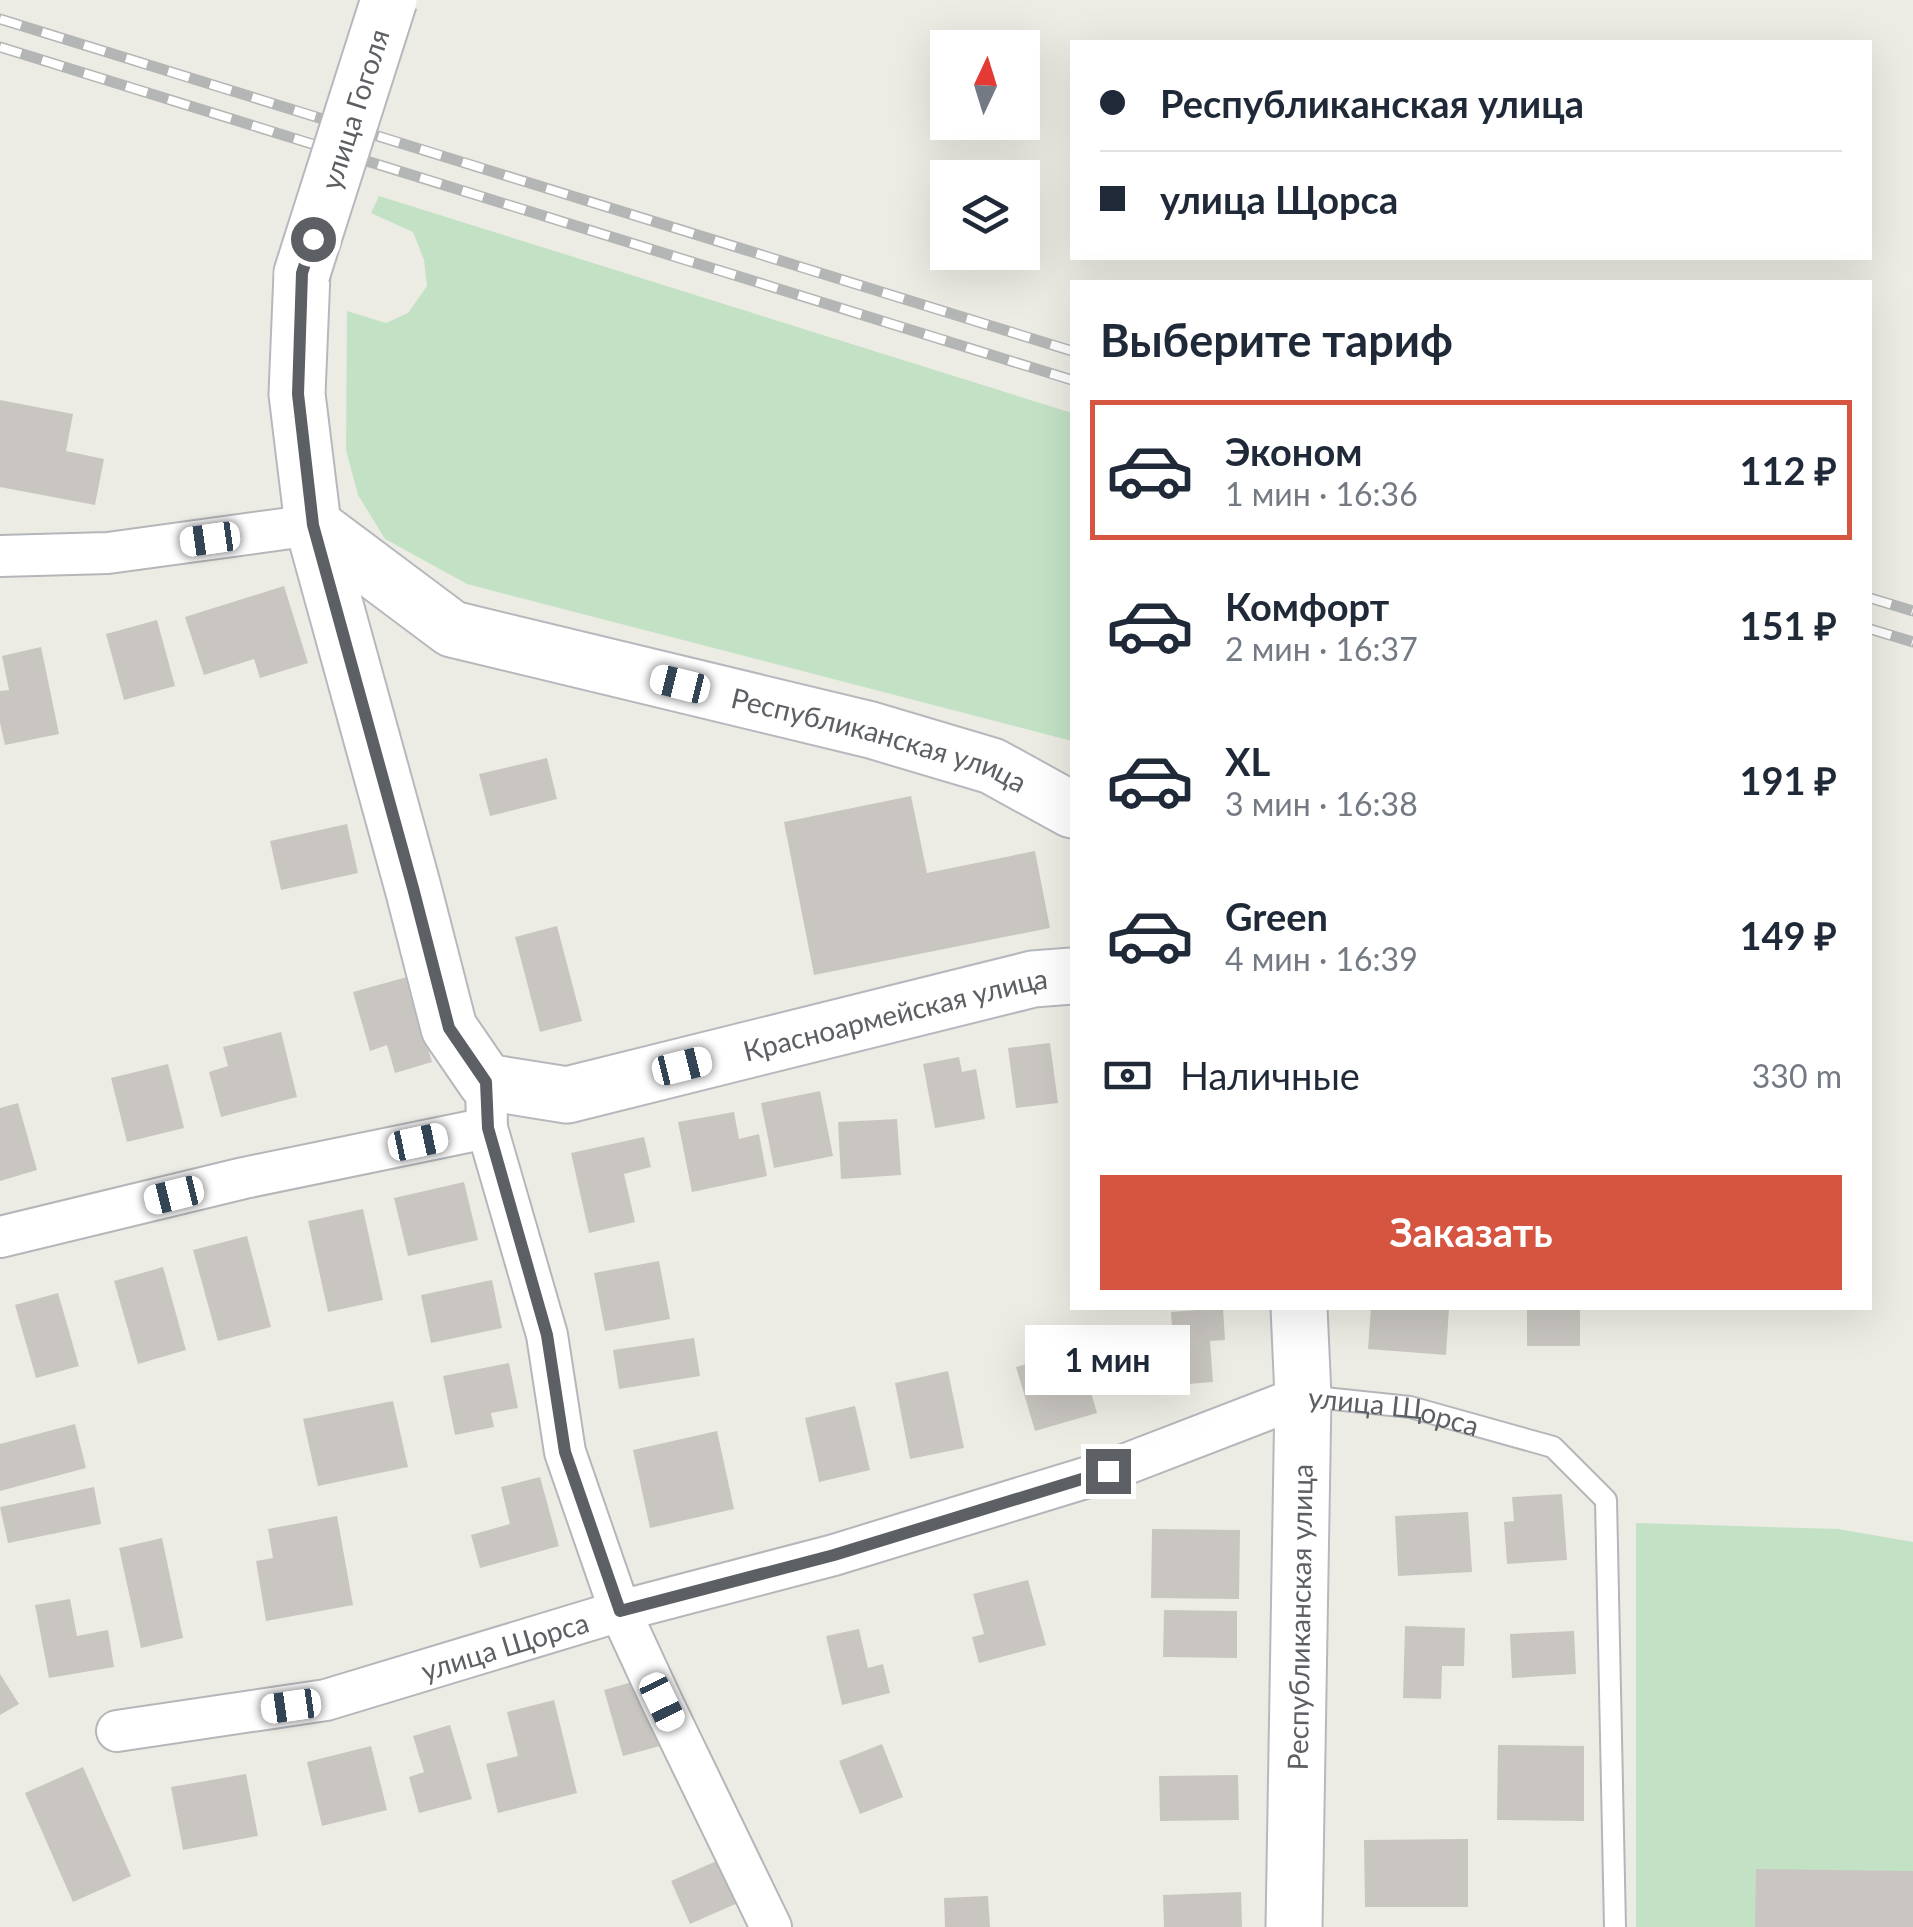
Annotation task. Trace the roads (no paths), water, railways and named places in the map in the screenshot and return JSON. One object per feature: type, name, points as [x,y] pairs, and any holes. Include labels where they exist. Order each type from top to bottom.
[{"type":"street","name":"улица Гоголя","points":[[313,525],[298,394],[302,273],[389,0]]},
{"type":"street","points":[[0,556],[108,553],[313,525],[449,1028],[487,1105],[547,1335],[565,1452],[620,1611],[771,1927]]},
{"type":"street","name":"Республиканская улица","points":[[313,525],[452,630],[888,735],[992,766],[1070,809]]},
{"type":"street","name":"Красноармейская улица","points":[[0,1236],[244,1178],[487,1105],[567,1095],[1033,980],[1070,976]]},
{"type":"street","name":"Республиканская улица","points":[[1294,1927],[1303,1396],[1299,1310]]},
{"type":"street","name":"улица Щорса","points":[[117,1731],[326,1700],[620,1611],[834,1555],[1108,1471],[1303,1396]]},
{"type":"lane","name":"улица Щорса","points":[[1303,1396],[1410,1407],[1553,1447],[1606,1500],[1614,1927]]},
{"type":"railway","points":[[0,19],[1070,350]]},
{"type":"railway","points":[[0,47],[1070,379]]},
{"type":"railway","points":[[1872,599],[1913,611]]},
{"type":"railway","points":[[1872,630],[1913,642]]}]
